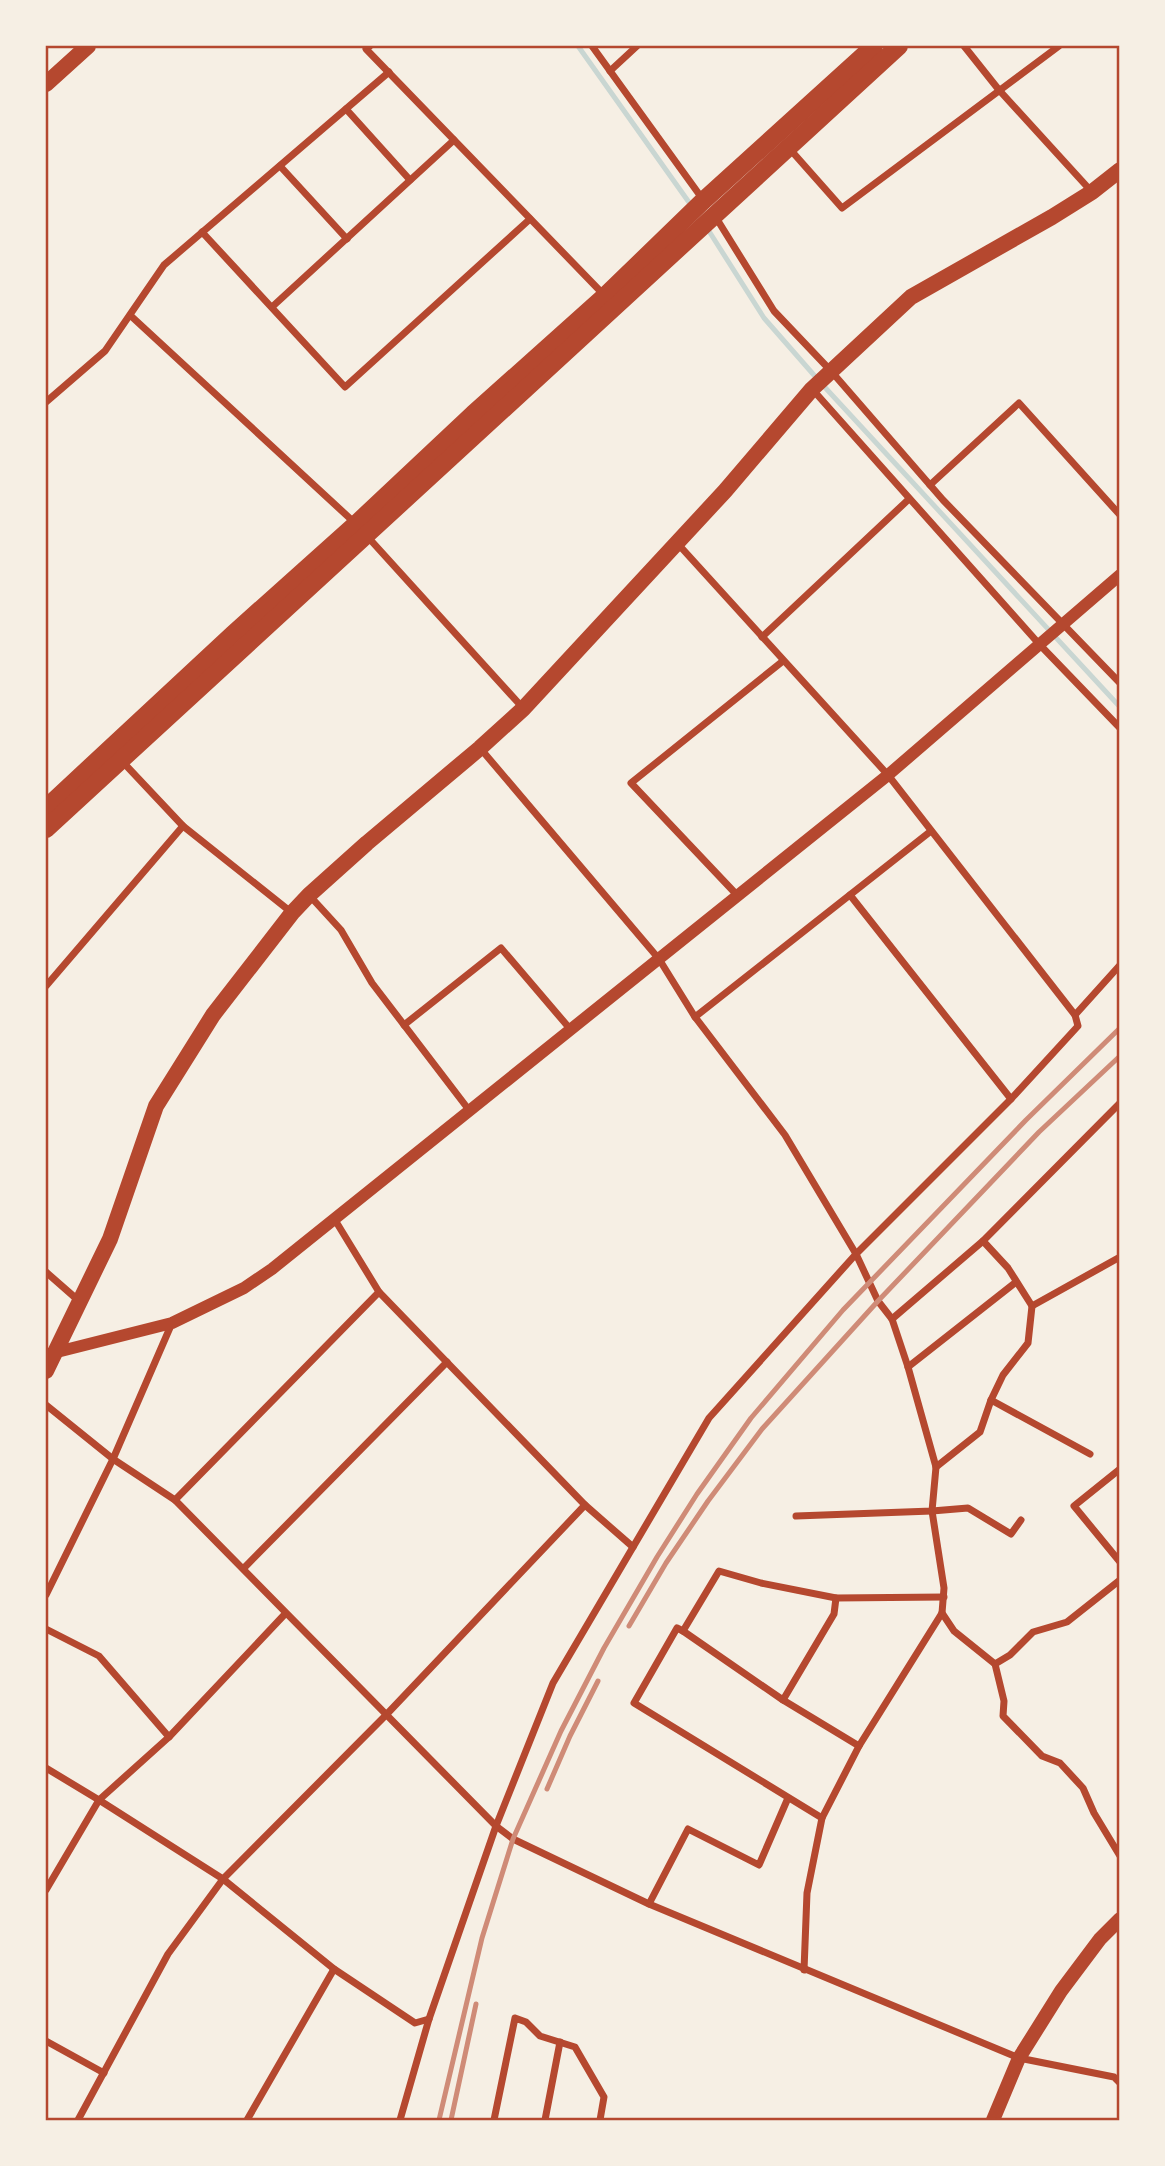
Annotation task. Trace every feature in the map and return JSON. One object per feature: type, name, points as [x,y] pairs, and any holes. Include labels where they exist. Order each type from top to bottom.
[{"type":"highway","points":[[46,829],[116,754],[783,140],[874,46]]},
{"type":"highway","points":[[783,140],[899,46]]},
{"type":"highway","points":[[361,530],[473,414],[709,208]]},
{"type":"highway","points":[[48,801],[116,754]]},
{"type":"main road","points":[[46,84],[88,46]]},
{"type":"main road","points":[[46,1371],[50,1353],[110,1239],[156,1106],[213,1015],[292,913],[367,843],[523,709],[725,491],[812,389],[911,297],[1092,192],[1119,170]]},
{"type":"main road","points":[[993,2120],[1019,2058],[1061,1991],[1100,1939],[1119,1919]]},
{"type":"street","points":[[370,46],[366,49],[605,296]]},
{"type":"street","points":[[592,46],[709,208],[774,311],[930,485],[1119,683]]},
{"type":"street","points":[[610,71],[637,46]]},
{"type":"street","points":[[964,46],[999,90],[1092,192]]},
{"type":"street","points":[[783,140],[842,208],[1059,46]]},
{"type":"street","points":[[46,402],[105,351],[164,265],[389,72]]},
{"type":"street","points":[[346,109],[410,180]]},
{"type":"street","points":[[272,307],[454,140]]},
{"type":"street","points":[[280,166],[346,239]]},
{"type":"street","points":[[202,232],[345,387],[530,219]]},
{"type":"street","points":[[131,316],[361,530],[523,709]]},
{"type":"street","points":[[812,389],[1040,645],[1119,727]]},
{"type":"street","points":[[930,485],[1018,403],[1119,515]]},
{"type":"street","points":[[762,637],[909,499]]},
{"type":"street","points":[[401,2120],[429,2019],[496,1826],[553,1683],[709,1418],[856,1254],[1011,1099],[1078,1026],[1075,1015],[888,775],[677,543]]},
{"type":"street","points":[[50,1353],[172,1323],[244,1288],[272,1269],[888,775],[1119,575]]},
{"type":"street","points":[[737,895],[631,783],[783,661]]},
{"type":"street","points":[[480,748],[659,959],[695,1017],[785,1135],[856,1254],[878,1301],[892,1319],[936,1467],[932,1511],[944,1588],[942,1613],[859,1746],[822,1818],[807,1894],[804,1970]]},
{"type":"street","points":[[116,754],[183,825],[292,913]]},
{"type":"street","points":[[46,986],[183,825]]},
{"type":"street","points":[[695,1017],[932,831]]},
{"type":"street","points":[[309,895],[341,930],[372,983],[469,1110]]},
{"type":"street","points":[[850,895],[1011,1099]]},
{"type":"street","points":[[404,1025],[501,948],[571,1030]]},
{"type":"street","points":[[1075,1015],[1119,965]]},
{"type":"street","points":[[892,1319],[983,1241],[1119,1103]]},
{"type":"street","points":[[335,1220],[379,1292],[585,1506],[633,1548]]},
{"type":"street","points":[[936,1467],[980,1432],[1003,1375],[1028,1343],[1032,1307],[1008,1268],[983,1241]]},
{"type":"street","points":[[1032,1307],[1119,1257]]},
{"type":"street","points":[[46,1272],[79,1302]]},
{"type":"street","points":[[908,1367],[1016,1282]]},
{"type":"street","points":[[175,1500],[379,1292]]},
{"type":"street","points":[[46,1595],[113,1459],[172,1323]]},
{"type":"street","points":[[244,1568],[447,1362]]},
{"type":"street","points":[[991,1400],[1090,1454]]},
{"type":"street","points":[[46,1405],[113,1459],[175,1500],[496,1826],[513,1839],[649,1904],[1019,2058],[1114,2077],[1119,2084]]},
{"type":"street","points":[[1119,1469],[1074,1506],[1119,1562]]},
{"type":"street","points":[[78,2120],[168,1954],[223,1879],[386,1715],[585,1506]]},
{"type":"street","points":[[796,1516],[968,1508],[1012,1534],[1021,1520]]},
{"type":"street","points":[[683,1631],[719,1572],[836,1598],[944,1597]]},
{"type":"street","points":[[995,1664],[1010,1655],[1033,1632],[1067,1622],[1119,1580]]},
{"type":"street","points":[[783,1700],[834,1614],[836,1598]]},
{"type":"street","points":[[942,1613],[954,1632],[995,1664],[1004,1701],[1003,1716],[1042,1756],[1060,1763],[1083,1788],[1119,1856]]},
{"type":"street","points":[[46,1890],[99,1800],[169,1737],[285,1614]]},
{"type":"street","points":[[822,1818],[634,1703],[677,1628],[783,1700],[859,1746]]},
{"type":"street","points":[[46,1629],[99,1656],[169,1737]]},
{"type":"street","points":[[46,1768],[223,1879],[334,1969],[415,2023],[429,2019]]},
{"type":"street","points":[[649,1904],[688,1829],[759,1865],[788,1798]]},
{"type":"street","points":[[247,2120],[334,1969]]},
{"type":"street","points":[[494,2120],[515,2018],[526,2022],[540,2036],[575,2047],[604,2097],[600,2120]]},
{"type":"street","points":[[46,2041],[104,2073]]},
{"type":"street","points":[[545,2120],[560,2042]]},
{"type":"waterway","points":[[578,46],[693,208]]},
{"type":"waterway","points":[[707,228],[764,318],[1120,707]]},
{"type":"railway","points":[[439,2120],[482,1938],[513,1839],[561,1731],[604,1648],[657,1557],[697,1494],[751,1418],[843,1310],[1026,1120],[1120,1028]]},
{"type":"railway","points":[[629,1626],[666,1563],[762,1429],[878,1301],[1039,1132],[1120,1056]]},
{"type":"railway","points":[[547,1789],[598,1681]]},
{"type":"railway","points":[[451,2120],[476,2004]]}]
